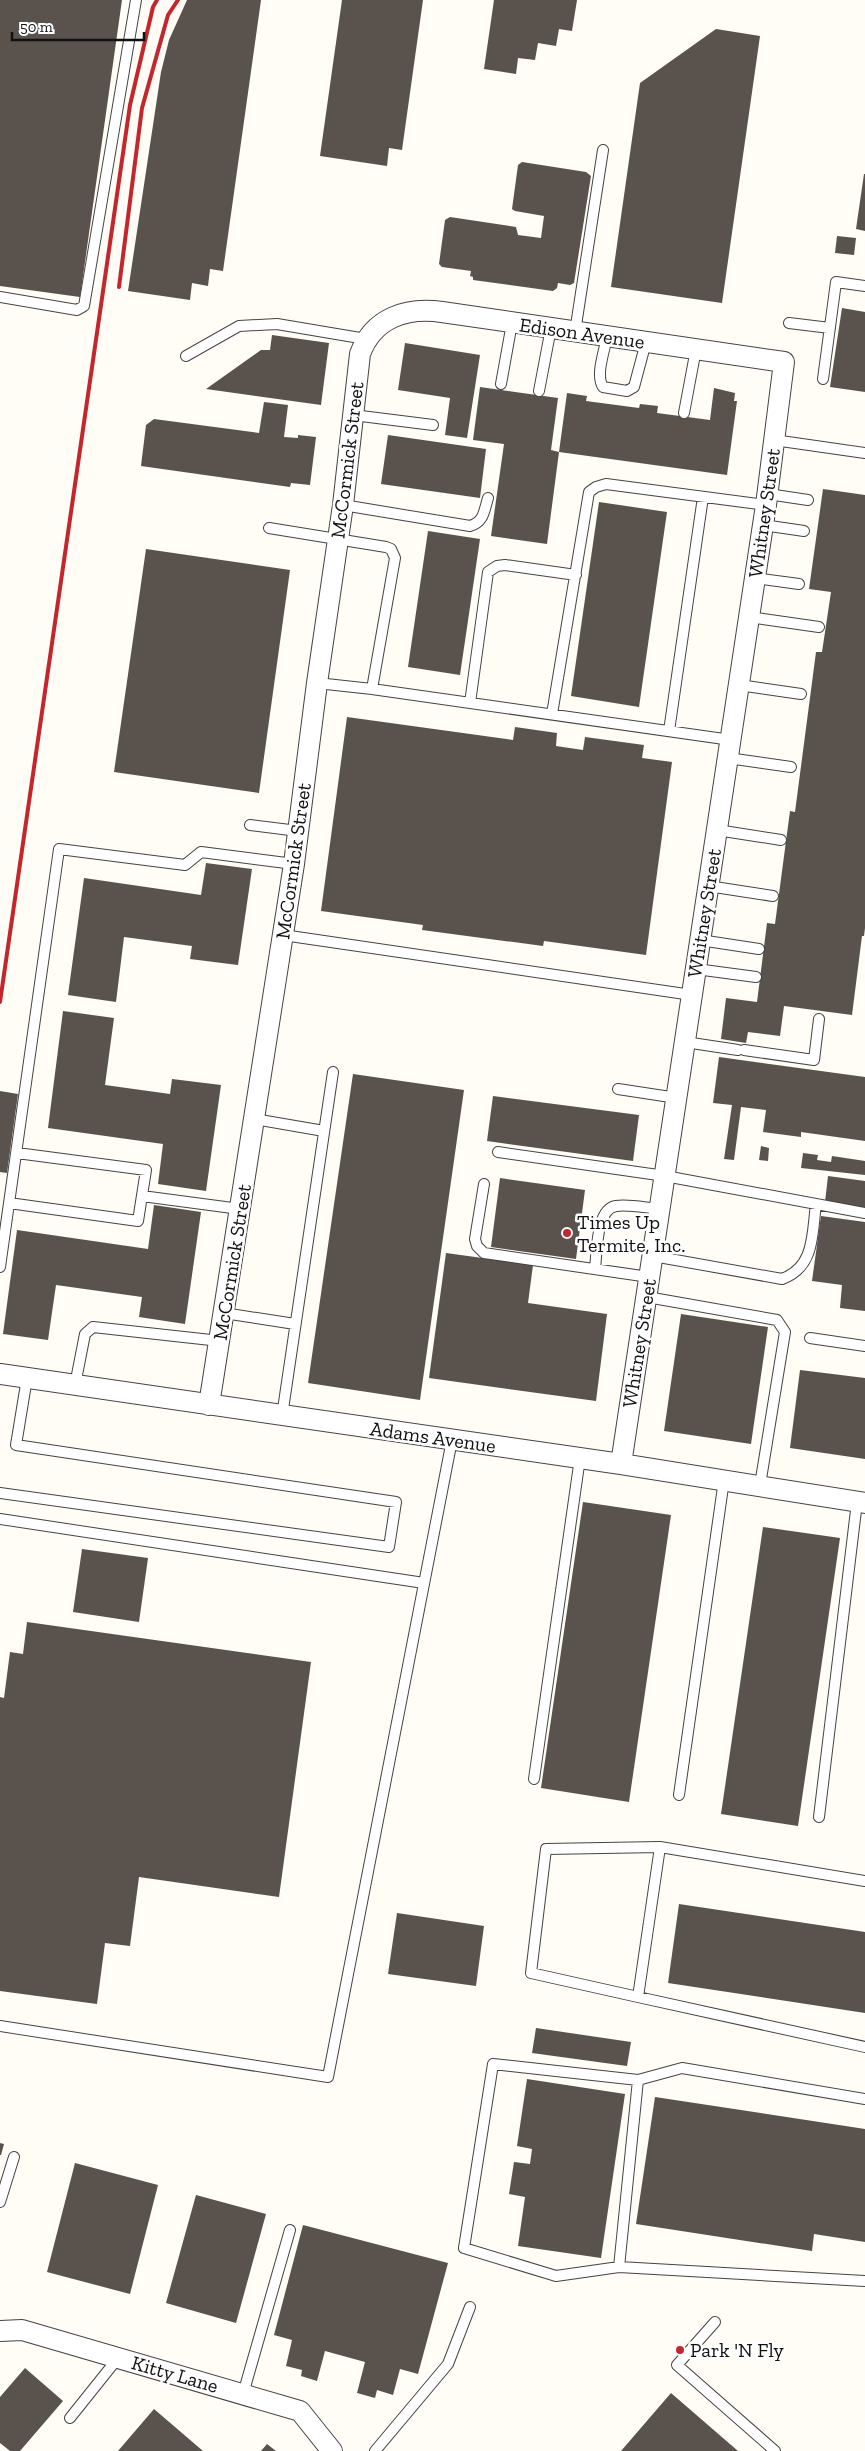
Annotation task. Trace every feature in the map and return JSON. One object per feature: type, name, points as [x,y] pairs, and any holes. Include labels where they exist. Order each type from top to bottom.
[{"type":"street","name":"Edison Avenue","points":[[366,339],[382,324],[408,312],[430,310],[784,362]]},
{"type":"street","name":"McCormick Street","points":[[210,1405],[294,864],[317,683],[343,505],[360,354],[366,339]]},
{"type":"street","name":"Whitney Street","points":[[622,1464],[766,508],[784,362]]},
{"type":"street","name":"Adams Avenue","points":[[0,1374],[622,1464],[861,1503]]},
{"type":"street","name":"Kitty Lane","points":[[0,2331],[22,2330],[300,2410],[332,2451]]},
{"type":"lane","points":[[0,297],[77,310],[84,306],[136,0]]},
{"type":"lane","points":[[575,332],[603,150]]},
{"type":"lane","points":[[823,379],[836,282],[865,286]]},
{"type":"lane","points":[[500,384],[512,322]]},
{"type":"lane","points":[[789,323],[830,328]]},
{"type":"lane","points":[[186,356],[240,326],[277,324],[366,339]]},
{"type":"lane","points":[[538,391],[551,328]]},
{"type":"lane","points":[[607,336],[600,376],[601,384],[603,387],[627,391],[634,387],[646,342]]},
{"type":"lane","points":[[684,413],[696,350]]},
{"type":"lane","points":[[353,415],[432,425]]},
{"type":"lane","points":[[774,440],[865,453]]},
{"type":"lane","points":[[552,714],[589,492],[596,486],[606,484],[766,508],[808,500]]},
{"type":"lane","points":[[669,731],[702,497]]},
{"type":"lane","points":[[343,505],[470,526],[483,517],[488,498]]},
{"type":"lane","points":[[766,508],[804,531]]},
{"type":"lane","points":[[269,528],[386,547],[391,550],[395,558],[372,689]]},
{"type":"lane","points":[[470,703],[488,572],[497,566],[505,565],[576,575]]},
{"type":"lane","points":[[755,578],[799,584]]},
{"type":"lane","points":[[749,617],[819,627]]},
{"type":"lane","points":[[317,683],[669,731],[791,768]]},
{"type":"lane","points":[[739,685],[801,694]]},
{"type":"lane","points":[[250,824],[298,831]]},
{"type":"lane","points":[[717,830],[781,840]]},
{"type":"lane","points":[[0,1267],[59,849],[185,865],[201,852],[294,864]]},
{"type":"lane","points":[[708,886],[773,896]]},
{"type":"lane","points":[[283,935],[692,996]]},
{"type":"lane","points":[[700,940],[759,949]]},
{"type":"lane","points":[[696,969],[756,978]]},
{"type":"lane","points":[[685,1042],[814,1060],[819,1019]]},
{"type":"lane","points":[[282,1416],[333,1072]]},
{"type":"lane","points":[[618,1089],[676,1098]]},
{"type":"lane","points":[[254,1119],[324,1131]]},
{"type":"lane","points":[[498,1152],[665,1176],[865,1213]]},
{"type":"lane","points":[[10,1203],[138,1221],[146,1170],[17,1153]]},
{"type":"lane","points":[[484,1184],[476,1239],[476,1246],[484,1253],[649,1277]]},
{"type":"lane","points":[[142,1196],[240,1208]]},
{"type":"lane","points":[[653,1256],[782,1279],[796,1274],[808,1256],[816,1204]]},
{"type":"lane","points":[[595,1269],[602,1216],[609,1209],[616,1206],[660,1210]]},
{"type":"lane","points":[[646,1297],[777,1320],[782,1324],[785,1332],[760,1485]]},
{"type":"lane","points":[[224,1313],[295,1324]]},
{"type":"lane","points":[[75,1385],[85,1334],[93,1326],[220,1341]]},
{"type":"lane","points":[[810,1338],[865,1346]]},
{"type":"lane","points":[[0,1493],[390,1547],[396,1502],[16,1445],[27,1378]]},
{"type":"lane","points":[[0,2026],[328,2077],[452,1440]]},
{"type":"lane","points":[[534,1778],[580,1458]]},
{"type":"lane","points":[[679,1795],[724,1480]]},
{"type":"lane","points":[[819,1817],[861,1503]]},
{"type":"lane","points":[[0,1519],[424,1583]]},
{"type":"lane","points":[[865,1881],[660,1847],[546,1849],[531,1973],[865,2047]]},
{"type":"lane","points":[[638,1997],[660,1847]]},
{"type":"lane","points":[[865,2099],[682,2068],[638,2080],[493,2064],[464,2248],[556,2276],[619,2267],[865,2281]]},
{"type":"lane","points":[[619,2267],[638,2080]]},
{"type":"lane","points":[[0,2202],[14,2157]]},
{"type":"lane","points":[[243,2394],[290,2230]]},
{"type":"lane","points":[[375,2451],[448,2364],[470,2306]]},
{"type":"lane","points":[[715,2322],[677,2365],[775,2451]]},
{"type":"lane","points":[[70,2418],[118,2358]]},
{"type":"building","points":[[0,0],[122,0],[80,297],[0,286]]},
{"type":"building","points":[[187,0],[261,0],[223,271],[210,269],[208,286],[192,283],[190,300],[128,291],[161,72],[169,40]]},
{"type":"building","points":[[342,0],[423,0],[402,150],[389,148],[387,166],[320,156]]},
{"type":"building","points":[[494,0],[577,0],[572,31],[559,29],[556,46],[538,43],[535,60],[518,58],[516,74],[484,69]]},
{"type":"building","points":[[716,29],[760,36],[722,303],[611,287],[640,83]]},
{"type":"building","points":[[522,162],[586,172],[591,176],[574,283],[570,285],[558,283],[557,288],[553,291],[473,280],[473,277],[470,276],[471,271],[442,267],[439,264],[445,220],[450,217],[516,227],[518,235],[541,238],[544,216],[512,209],[518,165]]},
{"type":"building","points":[[865,174],[865,231],[856,229]]},
{"type":"building","points":[[837,236],[856,238],[854,255],[835,253]]},
{"type":"building","points":[[842,308],[865,312],[865,392],[830,387]]},
{"type":"building","points":[[272,335],[329,343],[321,405],[206,389],[261,350],[270,350]]},
{"type":"building","points":[[405,343],[480,355],[467,438],[445,435],[450,398],[398,390]]},
{"type":"building","points":[[480,387],[558,398],[551,450],[559,452],[547,544],[491,536],[504,444],[473,440]]},
{"type":"building","points":[[714,388],[735,393],[734,401],[737,401],[727,475],[559,452],[567,393],[587,396],[586,401],[639,408],[640,404],[658,406],[657,413],[710,420]]},
{"type":"building","points":[[264,402],[288,405],[284,437],[298,438],[298,435],[316,437],[310,485],[291,483],[290,487],[141,466],[146,425],[154,419],[259,433]]},
{"type":"building","points":[[388,435],[486,449],[480,498],[381,484]]},
{"type":"building","points":[[823,489],[865,495],[865,928],[864,936],[862,936],[852,1015],[784,1006],[780,1036],[748,1032],[746,1043],[721,1039],[726,998],[757,1002],[767,923],[775,924],[790,811],[795,812],[816,652],[822,652],[831,592],[809,589]]},
{"type":"building","points":[[599,502],[667,512],[639,707],[571,696]]},
{"type":"building","points":[[428,531],[480,539],[460,675],[408,667]]},
{"type":"building","points":[[146,549],[290,570],[259,793],[114,772]]},
{"type":"building","points":[[347,717],[513,740],[515,727],[557,733],[556,746],[583,750],[585,737],[644,745],[642,758],[672,762],[646,955],[544,941],[543,946],[422,930],[423,925],[321,911]]},
{"type":"building","points":[[206,863],[252,869],[238,965],[190,959],[192,946],[124,937],[116,1002],[68,995],[84,878],[201,895]]},
{"type":"building","points":[[63,1011],[114,1018],[105,1085],[170,1094],[172,1079],[221,1085],[206,1191],[158,1184],[163,1144],[48,1128]]},
{"type":"building","points":[[719,1057],[865,1077],[865,1141],[801,1132],[801,1137],[763,1132],[766,1110],[741,1107],[734,1160],[724,1159],[732,1105],[713,1103]]},
{"type":"building","points":[[353,1074],[464,1090],[420,1400],[308,1383]]},
{"type":"building","points":[[0,1091],[18,1094],[7,1173],[0,1172]]},
{"type":"building","points":[[493,1096],[639,1115],[633,1161],[487,1141]]},
{"type":"building","points":[[761,1146],[769,1148],[768,1161],[759,1160]]},
{"type":"building","points":[[803,1153],[818,1155],[817,1160],[831,1162],[832,1156],[865,1161],[865,1175],[801,1168]]},
{"type":"building","points":[[828,1176],[865,1181],[865,1208],[825,1202]]},
{"type":"building","points":[[500,1178],[585,1190],[576,1259],[491,1247]]},
{"type":"building","points":[[154,1205],[201,1212],[185,1324],[139,1317],[142,1297],[56,1285],[48,1340],[3,1334],[17,1230],[148,1249]]},
{"type":"building","points":[[821,1216],[865,1222],[865,1311],[840,1308],[842,1285],[812,1281]]},
{"type":"building","points":[[446,1253],[533,1265],[528,1303],[607,1314],[596,1401],[429,1378]]},
{"type":"building","points":[[681,1314],[768,1327],[751,1444],[664,1431]]},
{"type":"building","points":[[800,1370],[865,1378],[865,1459],[790,1448]]},
{"type":"building","points":[[583,1502],[671,1515],[629,1802],[541,1788]]},
{"type":"building","points":[[763,1527],[840,1538],[798,1826],[721,1814]]},
{"type":"building","points":[[82,1549],[148,1558],[139,1622],[73,1612]]},
{"type":"building","points":[[27,1622],[311,1662],[279,1897],[139,1877],[130,1946],[105,1943],[97,2004],[0,1991],[0,1697],[4,1698],[10,1652],[23,1654]]},
{"type":"building","points":[[679,1904],[865,1932],[865,2013],[668,1983]]},
{"type":"building","points":[[397,1913],[484,1926],[476,1986],[388,1974]]},
{"type":"building","points":[[536,2028],[631,2042],[627,2066],[532,2053]]},
{"type":"building","points":[[527,2079],[625,2094],[601,2258],[518,2246],[525,2197],[509,2194],[514,2162],[530,2164],[532,2149],[517,2146]]},
{"type":"building","points":[[655,2097],[865,2129],[865,2242],[814,2234],[812,2251],[636,2224]]},
{"type":"building","points":[[0,2143],[4,2144],[1,2155],[0,2155]]},
{"type":"building","points":[[75,2163],[158,2185],[130,2294],[47,2272]]},
{"type":"building","points":[[196,2195],[266,2214],[236,2323],[166,2303]]},
{"type":"building","points":[[303,2225],[448,2263],[418,2374],[400,2369],[393,2395],[377,2390],[375,2398],[357,2393],[365,2362],[325,2351],[317,2381],[301,2376],[302,2370],[286,2366],[292,2340],[274,2335]]},
{"type":"building","points":[[25,2368],[63,2401],[20,2451],[10,2451],[0,2443],[0,2397]]},
{"type":"building","points":[[671,2393],[738,2451],[621,2451]]},
{"type":"building","points":[[154,2409],[203,2451],[118,2451]]},
{"type":"building","points":[[267,2444],[276,2451],[261,2451]]},
{"type":"railway","points":[[0,1002],[130,105],[153,7],[157,0]]},
{"type":"railway","points":[[119,287],[142,108],[168,15],[178,0]]},
{"type":"place","name":"Times Up Termite, Inc.","points":[[567,1233]]},
{"type":"place","name":"Park 'N Fly","points":[[680,2350]]}]
